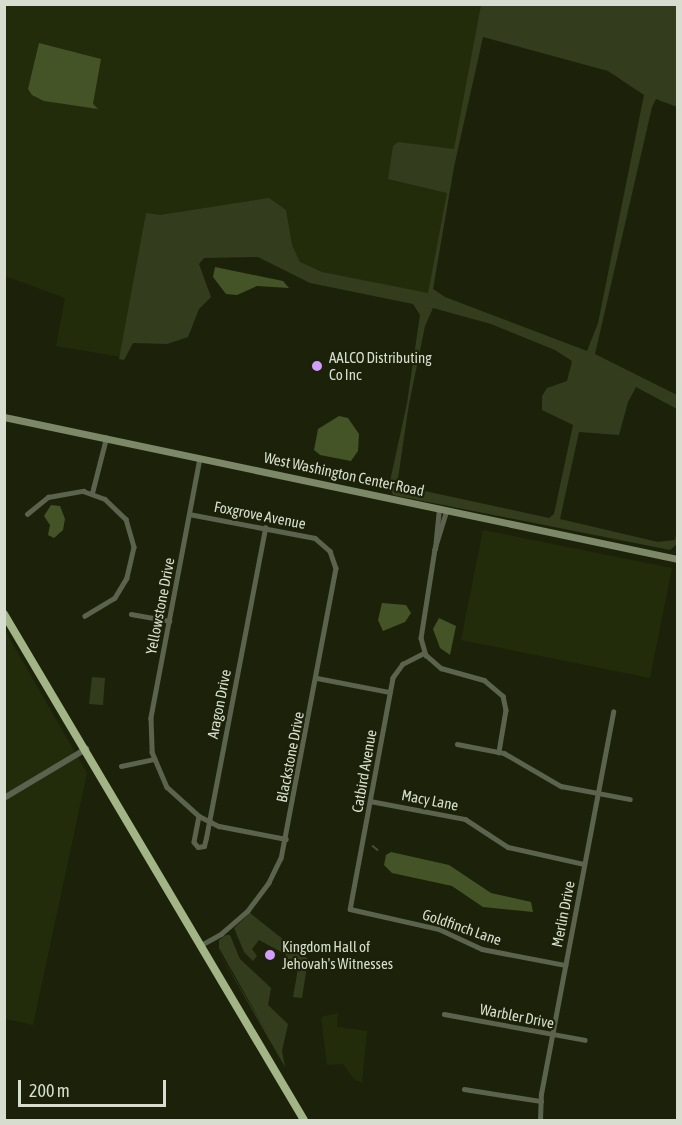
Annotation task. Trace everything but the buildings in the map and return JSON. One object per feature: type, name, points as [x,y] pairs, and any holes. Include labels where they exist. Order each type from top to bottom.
[{"type":"highway","points":[[4,614],[87,748],[303,1120]]},
{"type":"main road","name":"West Washington Center Road","points":[[4,417],[677,558]]},
{"type":"street","points":[[92,493],[106,438]]},
{"type":"street","name":"Yellowstone Drive","points":[[200,458],[150,726],[154,759],[167,787],[199,816],[209,822],[286,839]]},
{"type":"street","points":[[27,514],[48,496],[59,492],[92,493],[121,513],[134,547],[131,568],[115,598],[85,616]]},
{"type":"street","points":[[443,509],[420,627],[425,653],[441,668],[484,680],[498,690],[507,711],[499,752]]},
{"type":"street","name":"Foxgrove Avenue","points":[[189,514],[309,537],[325,545]]},
{"type":"street","name":"Aragon Drive","points":[[199,816],[194,840],[196,846],[205,843],[265,528]]},
{"type":"street","name":"Blackstone Drive","points":[[202,945],[237,922],[260,897],[277,869],[286,839],[336,573],[334,558],[325,545]]},
{"type":"street","points":[[131,614],[169,621]]},
{"type":"street","name":"Catbird Avenue","points":[[350,909],[390,692],[399,668],[425,653]]},
{"type":"street","points":[[317,678],[390,692]]},
{"type":"street","name":"Merlin Drive","points":[[540,1120],[552,1034],[613,711]]},
{"type":"street","points":[[457,744],[499,752],[546,780],[630,799]]},
{"type":"street","points":[[4,798],[87,748]]},
{"type":"street","points":[[121,766],[154,759]]},
{"type":"street","name":"Macy Lane","points":[[370,801],[465,819],[508,847],[584,864]]},
{"type":"street","name":"Goldfinch Lane","points":[[350,909],[430,927],[482,949],[565,965]]},
{"type":"street","name":"Warbler Drive","points":[[444,1014],[585,1041]]},
{"type":"street","points":[[464,1089],[541,1101]]},
{"type":"shaded area","points":[[5,5],[483,5],[430,300],[314,276],[149,219],[122,357],[56,346],[65,298],[5,276]]},
{"type":"shaded area","points":[[481,5],[677,5],[677,107],[656,99],[652,107],[595,354],[677,395],[677,409],[636,387],[628,402],[619,435],[579,432],[560,519],[658,542],[675,540],[677,530],[677,544],[670,550],[393,495],[389,486],[407,403],[420,315],[413,304],[310,283],[258,257],[204,258],[199,264],[211,297],[199,309],[188,337],[167,344],[133,343],[124,360],[119,359],[146,213],[160,215],[269,198],[286,210],[292,245],[300,262],[322,272],[428,293],[447,193],[388,179],[393,146],[398,142],[454,149]],"holes":[[[483,37],[608,71],[644,95],[598,323],[587,351],[445,297],[433,289],[454,167]],[[433,308],[491,324],[555,350],[572,361],[567,381],[547,388],[542,396],[542,410],[573,425],[554,514],[549,518],[397,485],[409,404],[425,326]]]},
{"type":"shaded area","points":[[39,43],[101,59],[93,104],[98,109],[44,101],[32,95],[28,89]]},
{"type":"shaded area","points":[[215,267],[283,281],[289,288],[257,286],[237,295],[226,294],[213,277]]},
{"type":"shaded area","points":[[339,416],[348,418],[359,434],[358,451],[351,461],[320,455],[314,450],[318,429]]},
{"type":"shaded area","points":[[51,505],[60,506],[65,519],[63,530],[54,538],[48,535],[50,525],[44,516]]},
{"type":"shaded area","points":[[483,530],[672,568],[650,678],[461,640]]},
{"type":"shaded area","points":[[382,603],[406,605],[411,613],[405,622],[383,631],[378,620]]},
{"type":"shaded area","points":[[439,618],[456,626],[450,655],[440,648],[433,629]]},
{"type":"shaded area","points":[[4,629],[87,773],[33,1025],[5,1019]]},
{"type":"shaded area","points":[[92,677],[105,678],[103,705],[89,704]]},
{"type":"shaded area","points":[[391,852],[449,865],[491,893],[531,902],[533,912],[483,907],[452,886],[392,873],[384,865],[386,855]]},
{"type":"shaded area","points":[[250,913],[308,959],[302,998],[293,997],[299,963],[293,965],[285,954],[259,940],[252,949],[257,956],[253,961],[244,952],[234,928]]},
{"type":"shaded area","points":[[230,935],[240,959],[271,988],[268,1005],[288,1024],[282,1051],[285,1067],[216,947],[266,1031],[219,948],[219,940]]},
{"type":"shaded area","points":[[338,1013],[337,1027],[367,1031],[362,1083],[354,1079],[343,1064],[327,1065],[321,1017]]},
{"type":"waterway","points":[[373,846],[378,850]]},
{"type":"place","name":"AALCO Distributing Co Inc","points":[[317,366]]},
{"type":"place","name":"Kingdom Hall of Jehovah's Witnesses","points":[[270,955]]}]
